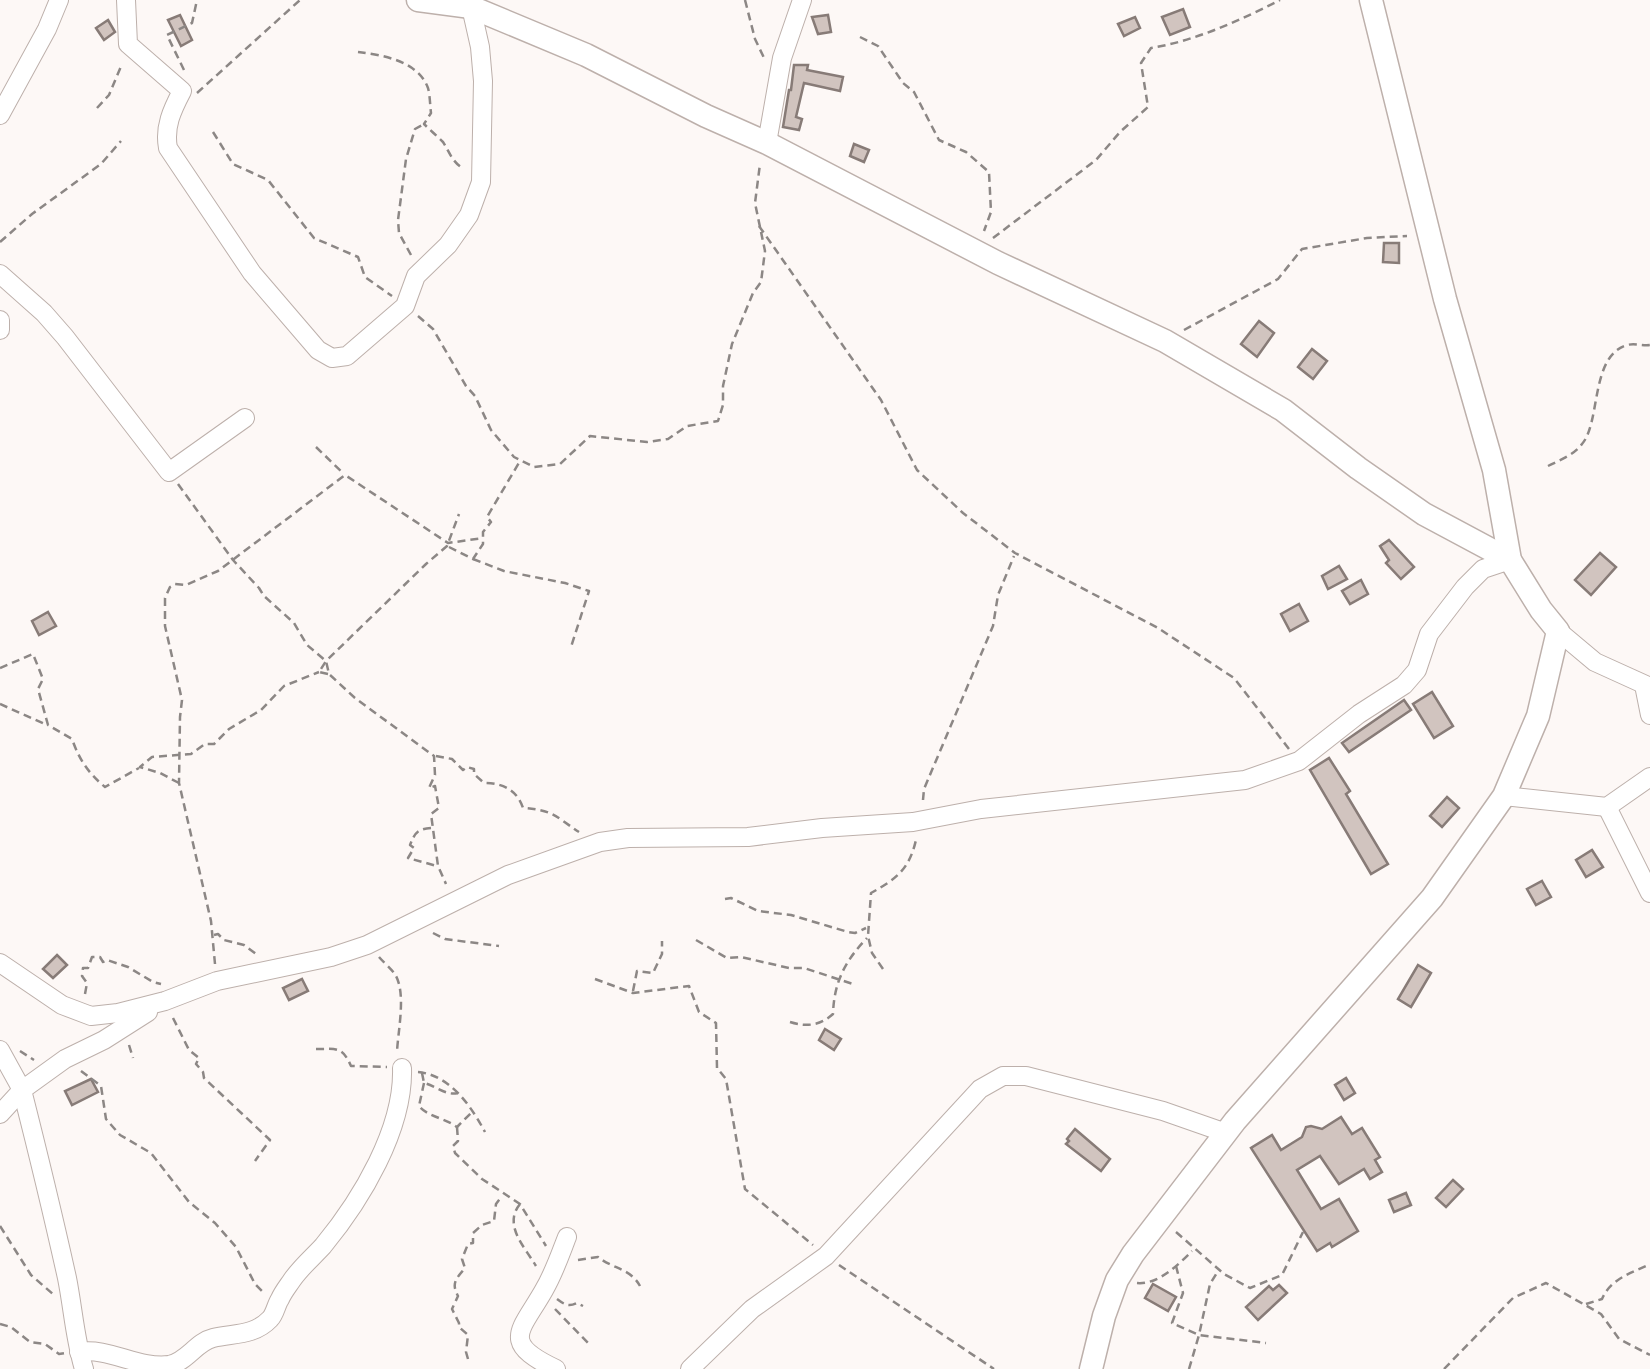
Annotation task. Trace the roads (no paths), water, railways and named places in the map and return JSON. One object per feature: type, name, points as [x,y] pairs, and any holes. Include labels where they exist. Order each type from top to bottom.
[{"type":"street","points":[[0,115],[60,0]]},
{"type":"street","points":[[126,0],[128,44],[182,92],[168,124],[168,148],[252,273],[318,350],[332,358],[348,356],[405,306],[416,276],[448,246],[469,216],[482,182],[480,47],[471,7]]},
{"type":"street","points":[[418,0],[471,7],[586,55],[976,252],[1165,340],[1283,410],[1424,514],[1510,560]]},
{"type":"street","points":[[766,144],[782,58],[802,0]]},
{"type":"street","points":[[1371,0],[1444,299],[1494,470],[1510,560],[1558,631],[1595,662],[1647,686],[1650,715]]},
{"type":"street","points":[[0,274],[22,291],[65,337],[169,472],[246,418]]},
{"type":"street","points":[[0,320],[0,330]]},
{"type":"street","points":[[0,963],[62,1005],[91,1016],[118,1013],[165,1001],[217,981],[368,945],[508,876],[600,842],[628,838],[748,837],[913,822],[981,809],[1245,780],[1299,761],[1404,685],[1417,670],[1430,634],[1465,586],[1484,569],[1510,560]]},
{"type":"street","points":[[1091,1369],[1117,1280],[1156,1225],[1226,1133],[1432,898],[1504,796],[1538,716],[1558,631]]},
{"type":"street","points":[[1504,796],[1608,807],[1650,777]]},
{"type":"street","points":[[1608,807],[1650,894]]},
{"type":"street","points":[[0,1114],[22,1090],[65,1059],[104,1040],[165,1001]]},
{"type":"street","points":[[6,1048],[22,1090],[48,1188],[82,1360],[97,1351],[148,1364],[169,1365],[189,1356],[210,1338],[255,1330],[272,1318],[295,1276],[347,1214],[386,1144],[397,1116],[402,1068]]},
{"type":"street","points":[[690,1369],[752,1309],[826,1256],[980,1089],[1003,1076],[1026,1076],[1226,1133]]},
{"type":"street","points":[[556,1369],[534,1359],[519,1336],[567,1238]]}]
